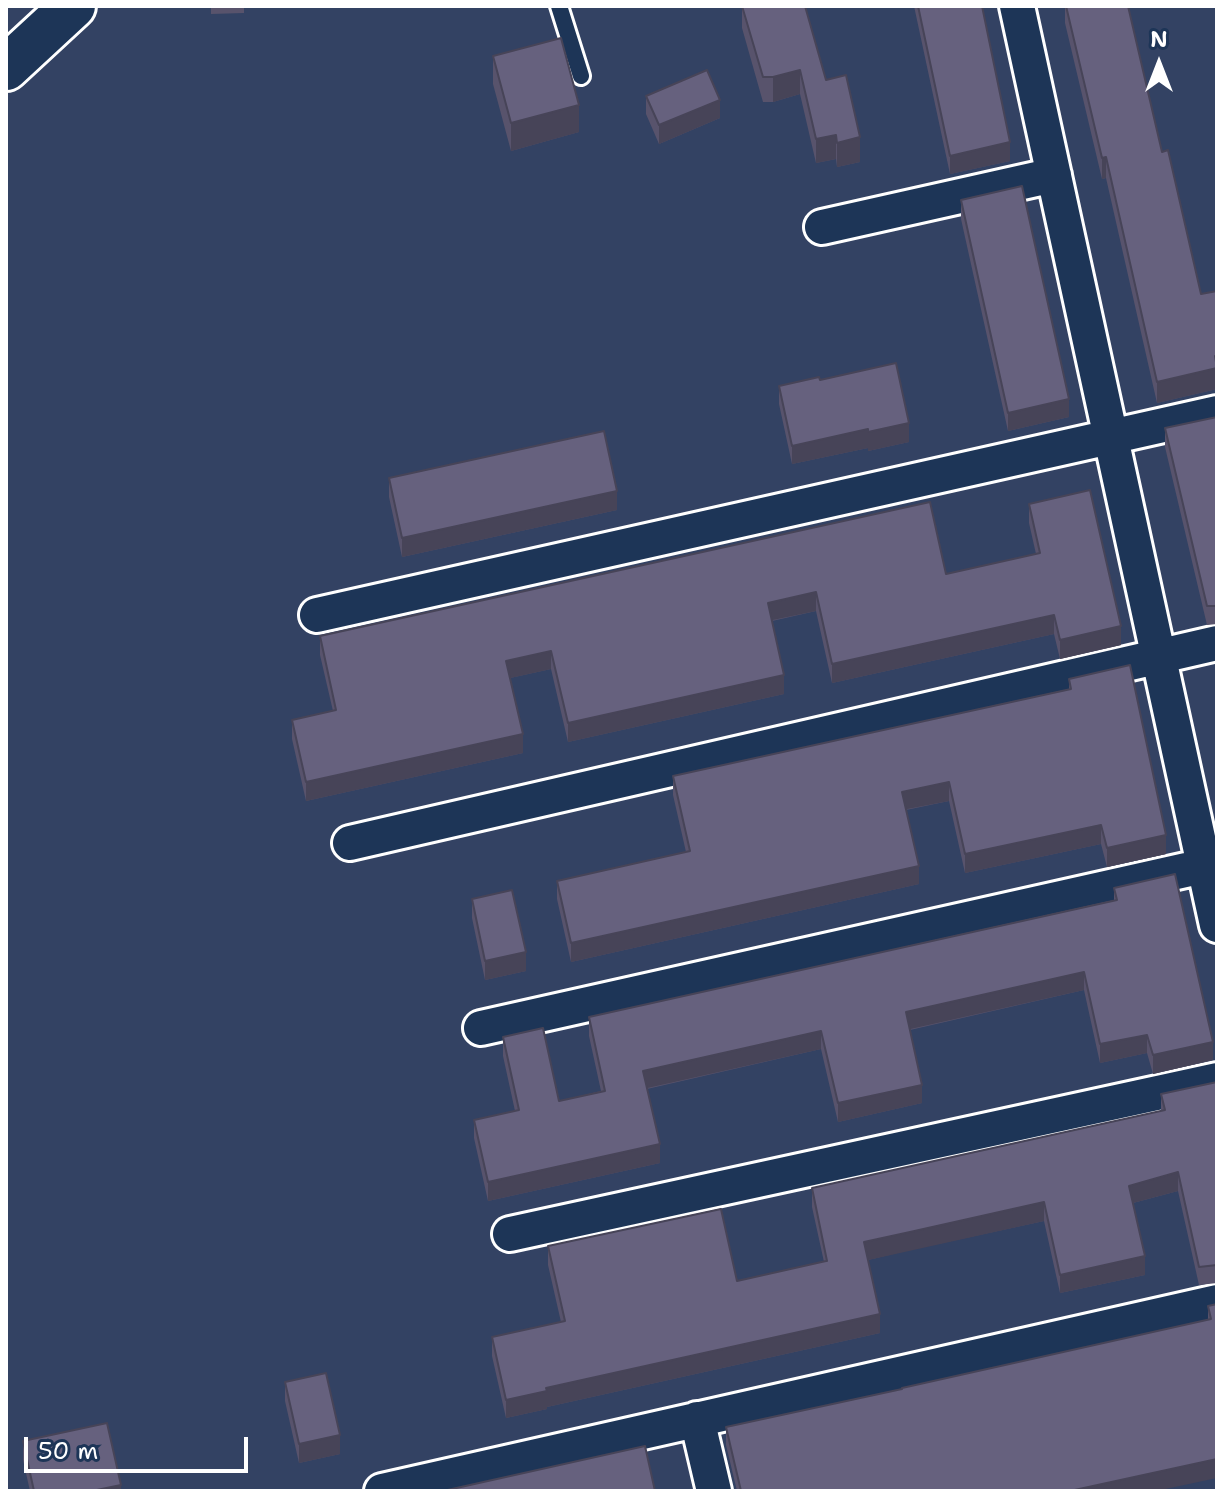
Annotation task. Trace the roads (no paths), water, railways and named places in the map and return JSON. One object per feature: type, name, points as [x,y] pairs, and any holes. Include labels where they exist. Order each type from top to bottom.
[{"type":"main road","points":[[6,68],[73,6]]},
{"type":"street","points":[[1017,6],[1159,657],[1210,864],[1217,925]]},
{"type":"street","points":[[822,227],[1054,175]]},
{"type":"street","points":[[317,615],[1217,413]]},
{"type":"street","points":[[350,843],[1217,643]]},
{"type":"street","points":[[481,1028],[1210,864]]},
{"type":"street","points":[[510,1234],[1217,1080]]},
{"type":"street","points":[[382,1491],[1217,1302]]},
{"type":"street","points":[[697,1419],[714,1491]]},
{"type":"lane","points":[[559,6],[581,76]]}]
